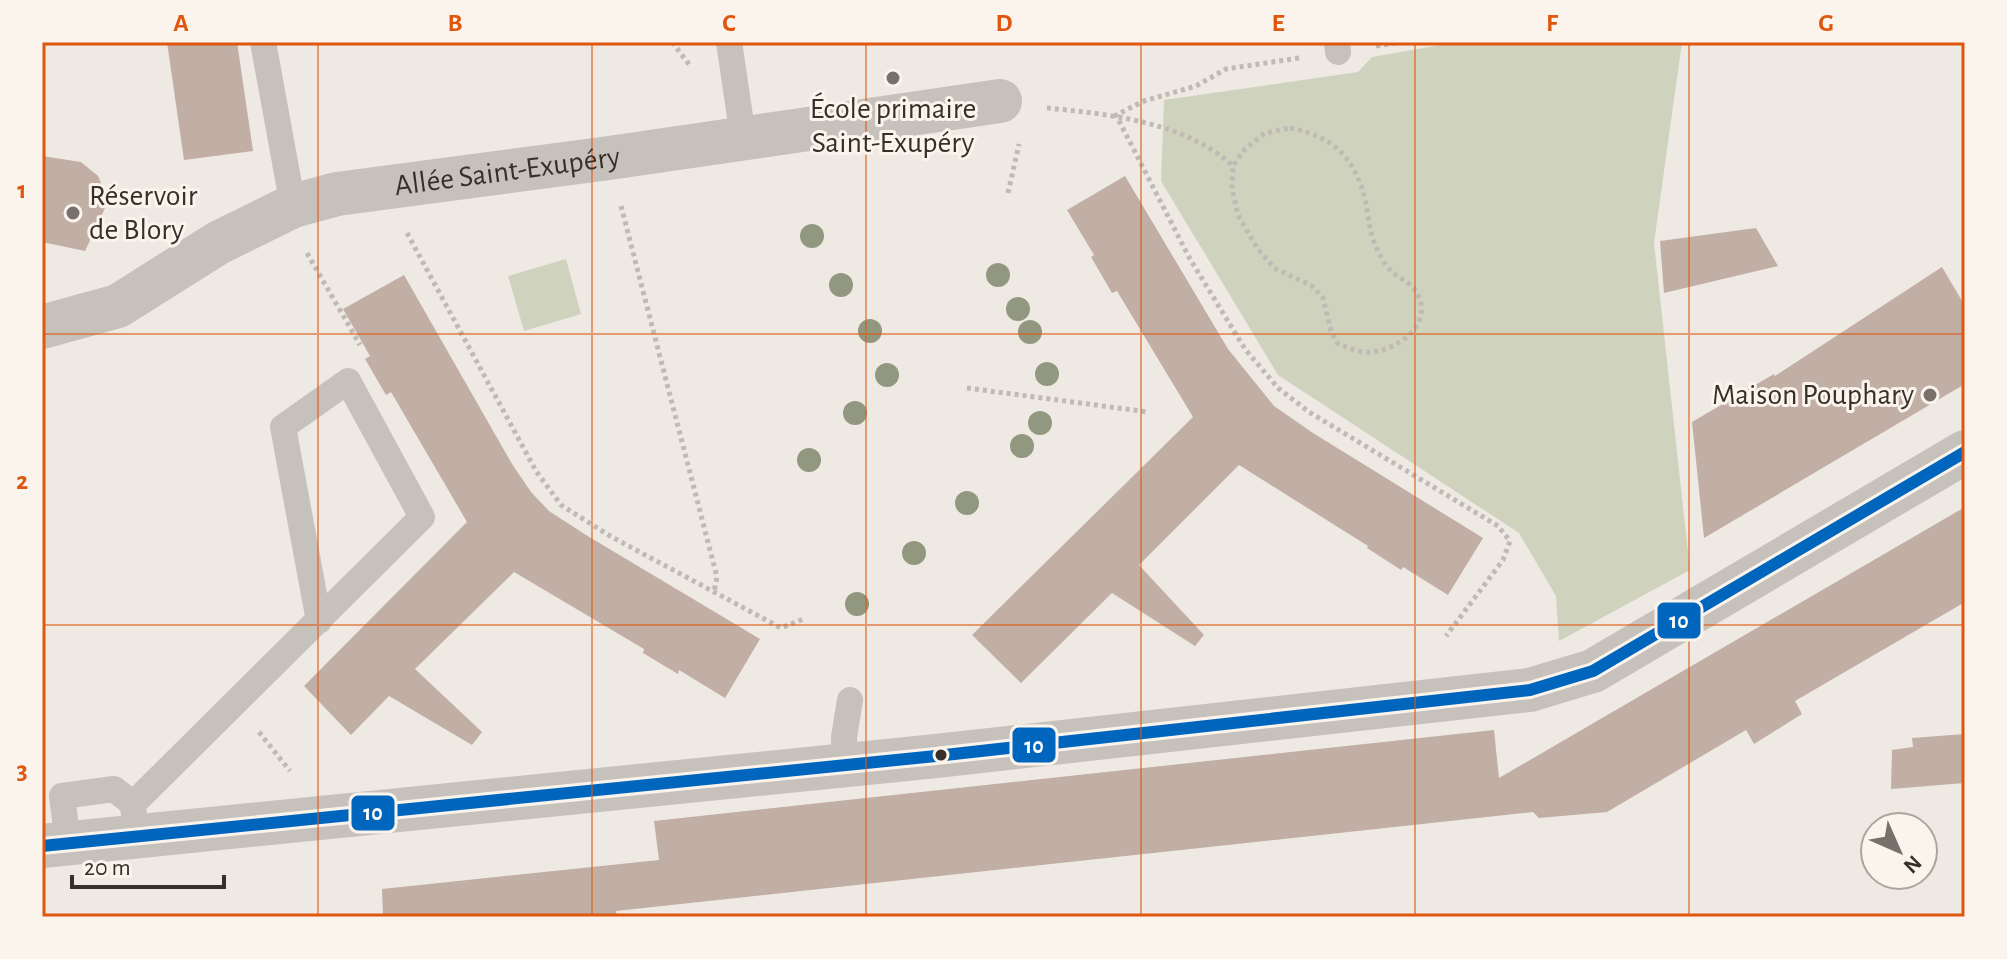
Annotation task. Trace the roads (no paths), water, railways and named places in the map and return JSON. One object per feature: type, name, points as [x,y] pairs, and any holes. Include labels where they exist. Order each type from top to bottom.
[{"type":"street","name":"Allée Saint-Exupéry","points":[[42,327],[118,306],[218,243],[287,208],[337,194],[743,137],[1014,103]]},
{"type":"street","points":[[55,844],[135,820],[306,820],[1505,694],[1593,671],[1965,452]]},
{"type":"lane","points":[[263,42],[287,208]]},
{"type":"lane","points":[[729,42],[743,137]]},
{"type":"lane","points":[[135,820],[232,707],[319,621],[422,517],[348,381],[283,427],[319,621]]},
{"type":"lane","points":[[845,765],[844,737],[850,700]]},
{"type":"place","name":"École primaire Saint-Exupéry","points":[[893,78]]},
{"type":"place","name":"Réservoir de Blory","points":[[73,213]]},
{"type":"place","name":"Maison Pouphary","points":[[1930,395]]}]
